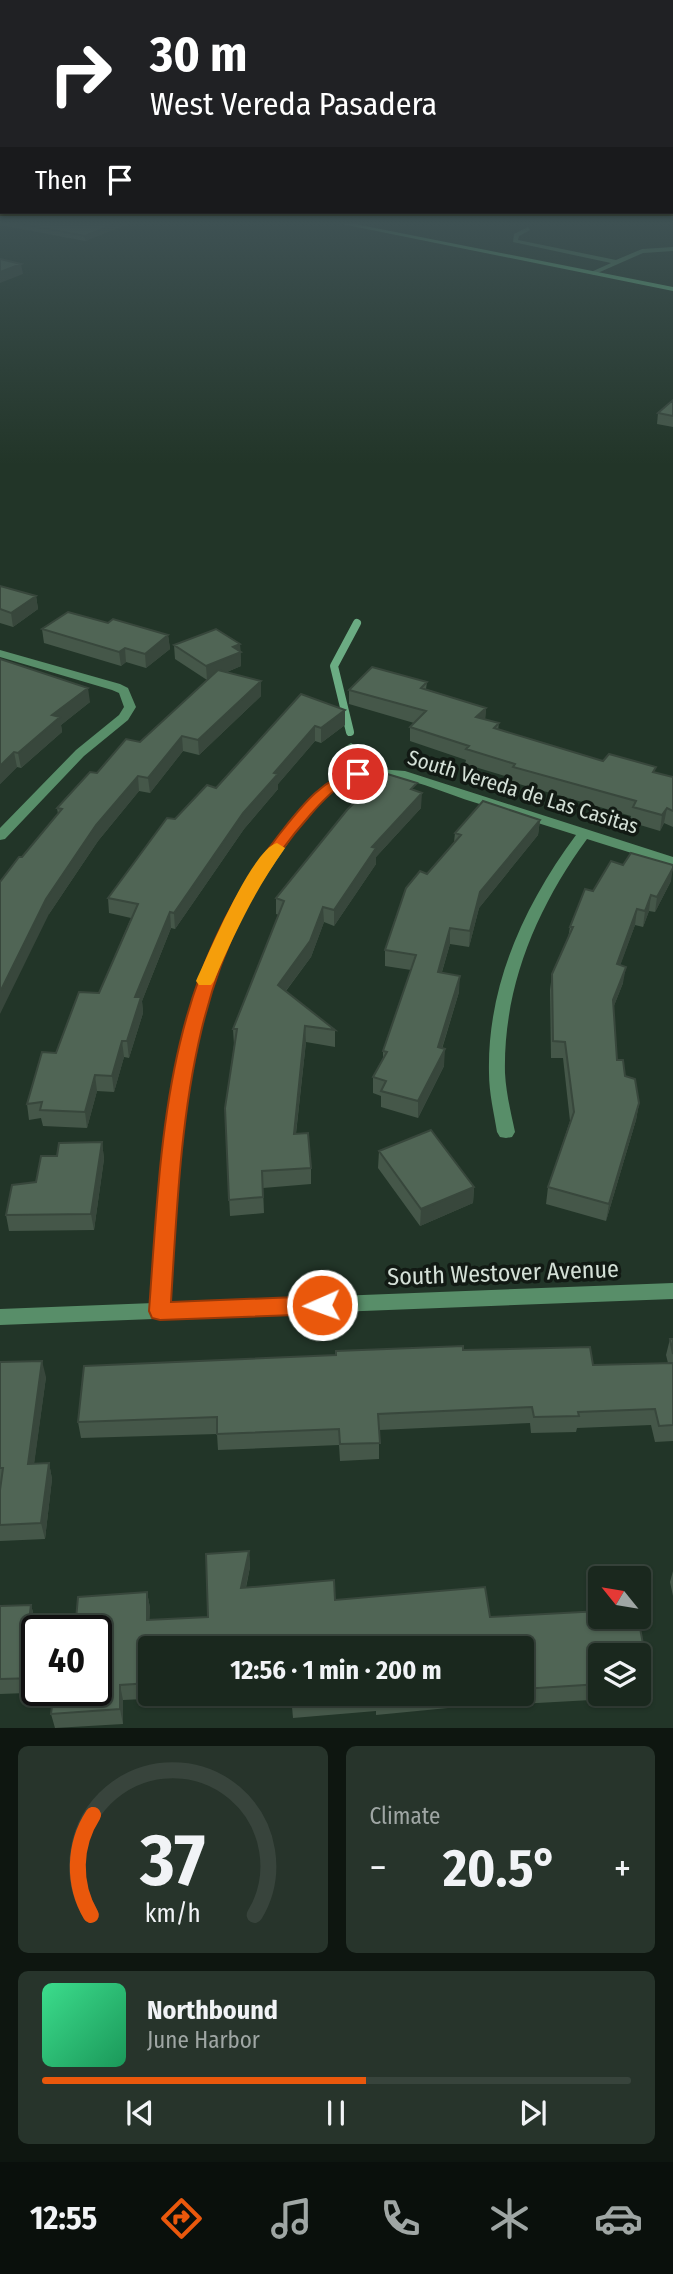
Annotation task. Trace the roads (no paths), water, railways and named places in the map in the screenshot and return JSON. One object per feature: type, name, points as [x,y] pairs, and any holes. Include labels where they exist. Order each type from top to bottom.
[{"type":"street","points":[[0,653],[116,687],[128,698],[130,706],[124,717],[80,753],[0,836]]},
{"type":"street","points":[[160,1311],[172,1134],[194,1018],[208,971],[259,871],[304,813],[327,789],[338,781],[358,774],[351,747]]},
{"type":"street","name":"South Vereda de Las Casitas","points":[[358,774],[400,774],[673,862]]},
{"type":"street","points":[[506,1132],[497,1074],[502,1015],[516,960],[533,912],[585,832]]},
{"type":"street","name":"South Westover Avenue","points":[[0,1317],[673,1291]]},
{"type":"waterway","points":[[350,732],[334,666],[357,623]]}]
